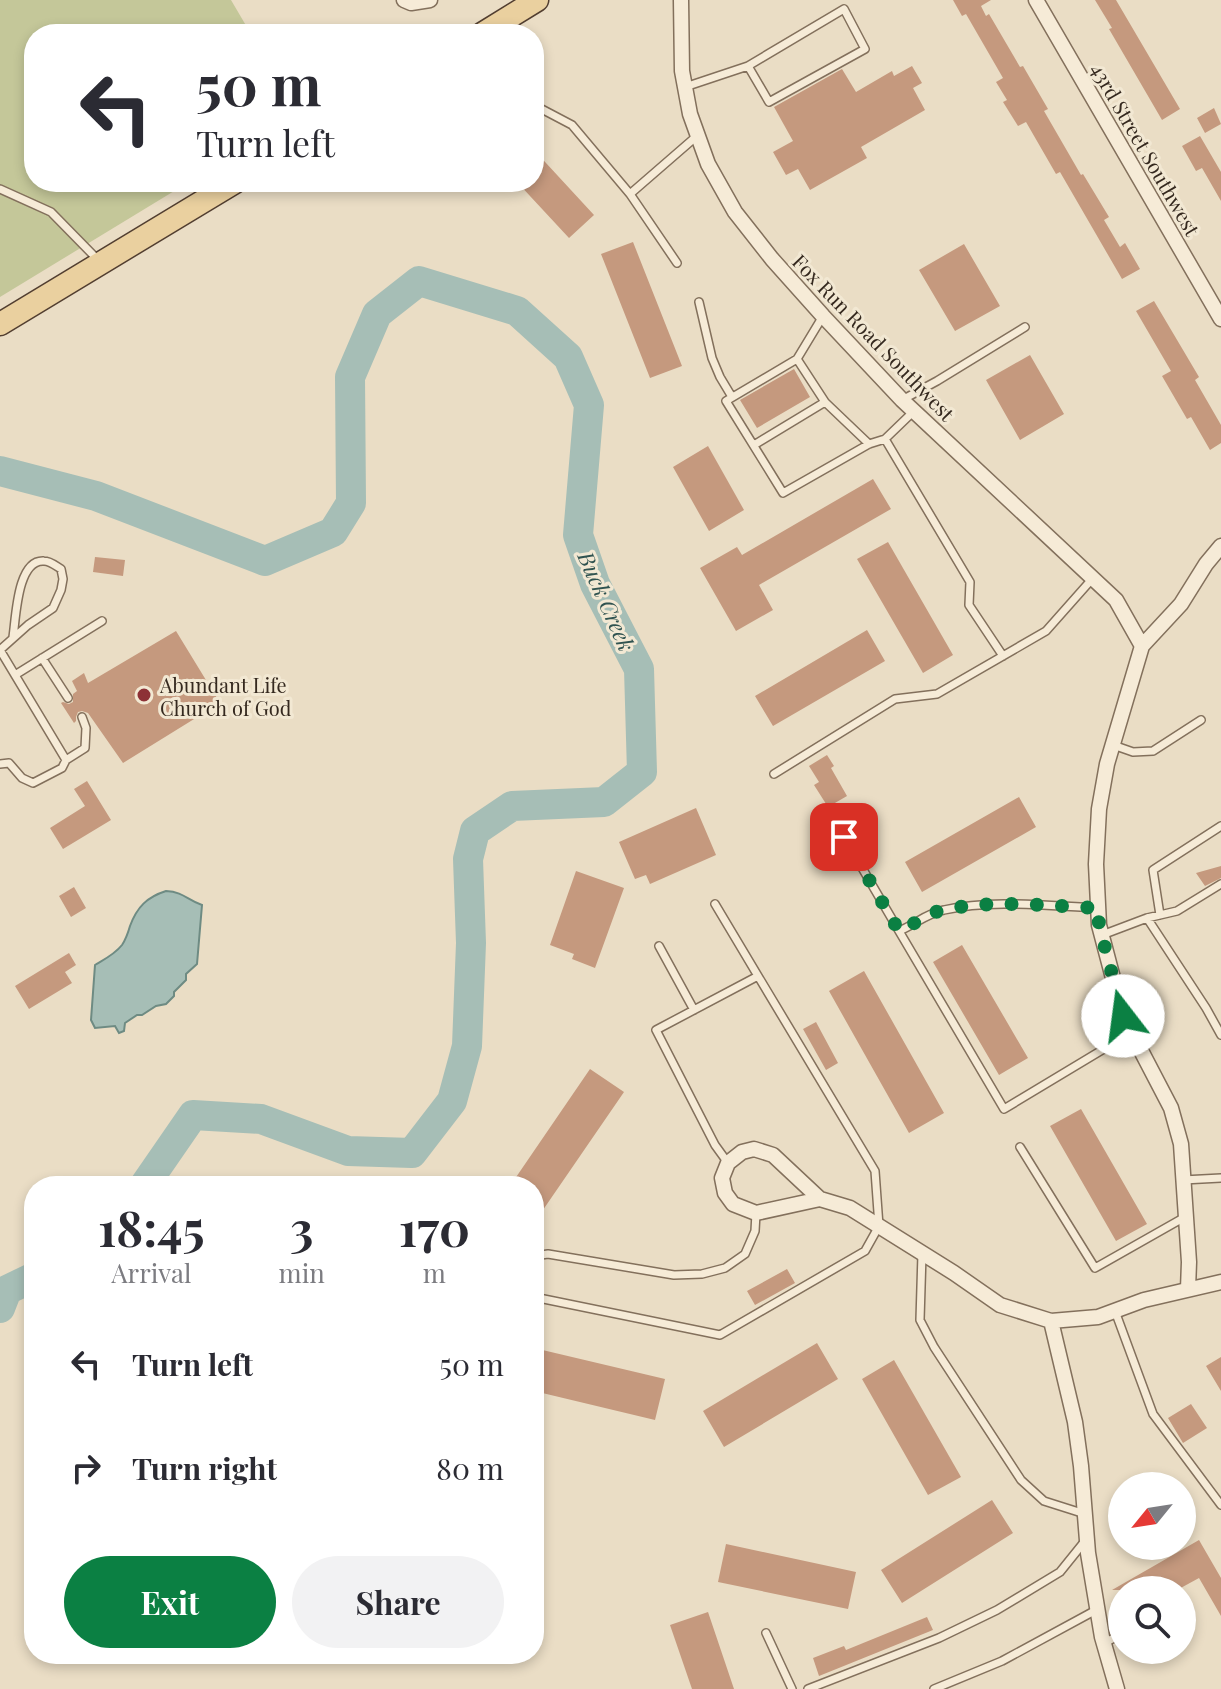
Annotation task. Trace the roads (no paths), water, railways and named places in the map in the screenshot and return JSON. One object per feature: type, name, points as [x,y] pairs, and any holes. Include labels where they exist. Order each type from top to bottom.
[{"type":"main road","points":[[498,24],[537,0]]},
{"type":"main road","points":[[0,324],[218,192]]},
{"type":"street","points":[[404,0],[411,3],[430,0]]},
{"type":"street","name":"Fox Run Road Southwest","points":[[681,0],[682,71],[690,114],[708,164],[735,212],[772,259],[902,400],[1116,600],[1142,646]]},
{"type":"street","name":"43rd Street Southwest","points":[[1036,0],[1221,319]]},
{"type":"street","points":[[1188,1289],[1181,1144],[1171,1108],[1123,1016],[1102,935],[1096,864],[1099,809],[1113,745],[1142,646],[1181,604],[1221,546]]},
{"type":"street","points":[[820,1199],[756,1213],[733,1204],[725,1193],[722,1178],[728,1163],[742,1152],[754,1149],[773,1155],[820,1199],[850,1208],[1000,1305],[1051,1321],[1098,1317],[1144,1300],[1221,1282]]},
{"type":"street","points":[[1051,1321],[1075,1422],[1098,1609],[1117,1689]]},
{"type":"lane","points":[[685,87],[748,66],[844,9],[865,49],[769,102],[748,66]]},
{"type":"lane","points":[[544,110],[572,125],[630,194],[677,263]]},
{"type":"lane","points":[[630,194],[698,135]]},
{"type":"lane","points":[[0,189],[51,212],[100,263]]},
{"type":"lane","points":[[699,302],[712,358],[732,397]]},
{"type":"lane","points":[[823,316],[797,359],[726,401],[783,493],[869,444],[885,439],[914,410]]},
{"type":"lane","points":[[902,400],[1025,327]]},
{"type":"lane","points":[[797,359],[825,402],[869,444]]},
{"type":"lane","points":[[754,445],[825,402]]},
{"type":"lane","points":[[885,439],[970,582],[969,605],[1003,656]]},
{"type":"lane","points":[[13,637],[23,578],[28,567],[47,560],[61,569],[63,579],[53,608],[0,650],[66,760]]},
{"type":"lane","points":[[774,774],[895,699],[937,694],[1046,631],[1093,578]]},
{"type":"lane","points":[[15,675],[102,621]]},
{"type":"lane","points":[[42,658],[68,698]]},
{"type":"lane","points":[[0,764],[9,763],[22,778],[33,783],[62,768],[66,760],[85,748],[86,728],[82,717]]},
{"type":"lane","points":[[1113,745],[1133,752],[1153,751],[1201,720]]},
{"type":"lane","points":[[1160,915],[1153,870],[1221,826]]},
{"type":"lane","points":[[844,837],[1004,1109],[1132,1032]]},
{"type":"lane","points":[[1102,935],[1147,918],[1177,911],[1221,884]]},
{"type":"lane","points":[[899,931],[942,910],[969,906],[997,903],[1098,908]]},
{"type":"lane","points":[[544,1299],[720,1335],[865,1251],[879,1226],[875,1171],[715,904]]},
{"type":"lane","points":[[1147,918],[1221,1035]]},
{"type":"lane","points":[[659,946],[694,1010]]},
{"type":"lane","points":[[728,1163],[715,1145],[656,1030],[758,976]]},
{"type":"lane","points":[[1020,1147],[1095,1268],[1185,1217]]},
{"type":"lane","points":[[1183,1180],[1221,1178]]},
{"type":"lane","points":[[544,1255],[674,1275],[702,1274],[725,1268],[745,1254],[755,1231],[756,1213]]},
{"type":"lane","points":[[922,1253],[920,1320],[934,1347],[1021,1480],[1044,1501],[1085,1514]]},
{"type":"lane","points":[[1115,1311],[1153,1414],[1221,1505]]},
{"type":"lane","points":[[808,1689],[939,1638],[997,1610],[1060,1572],[1087,1539]]},
{"type":"lane","points":[[934,1689],[1002,1661],[1098,1609]]},
{"type":"lane","points":[[766,1633],[792,1689]]},
{"type":"lane","points":[[1104,1643],[1108,1641]]},
{"type":"water","points":[[166,891],[202,905],[197,964],[186,974],[186,980],[166,1004],[137,1015],[125,1023],[124,1031],[119,1033],[115,1026],[95,1028],[91,1020],[95,965],[122,945],[139,908],[153,896]]},
{"type":"waterway","name":"Buck Creek","points":[[0,471],[96,496],[265,561],[333,532],[351,503],[350,377],[377,314],[419,281],[517,311],[568,357],[589,405],[578,535],[595,584],[639,669],[642,772],[604,802],[512,806],[475,831],[468,859],[471,943],[467,1046],[452,1101],[412,1153],[348,1151],[261,1119],[193,1115],[151,1176]]},
{"type":"waterway","name":"Buck Creek","points":[[0,1308],[7,1290],[24,1282]]},
{"type":"place","name":"Abundant Life Church of God","points":[[144,695]]}]
